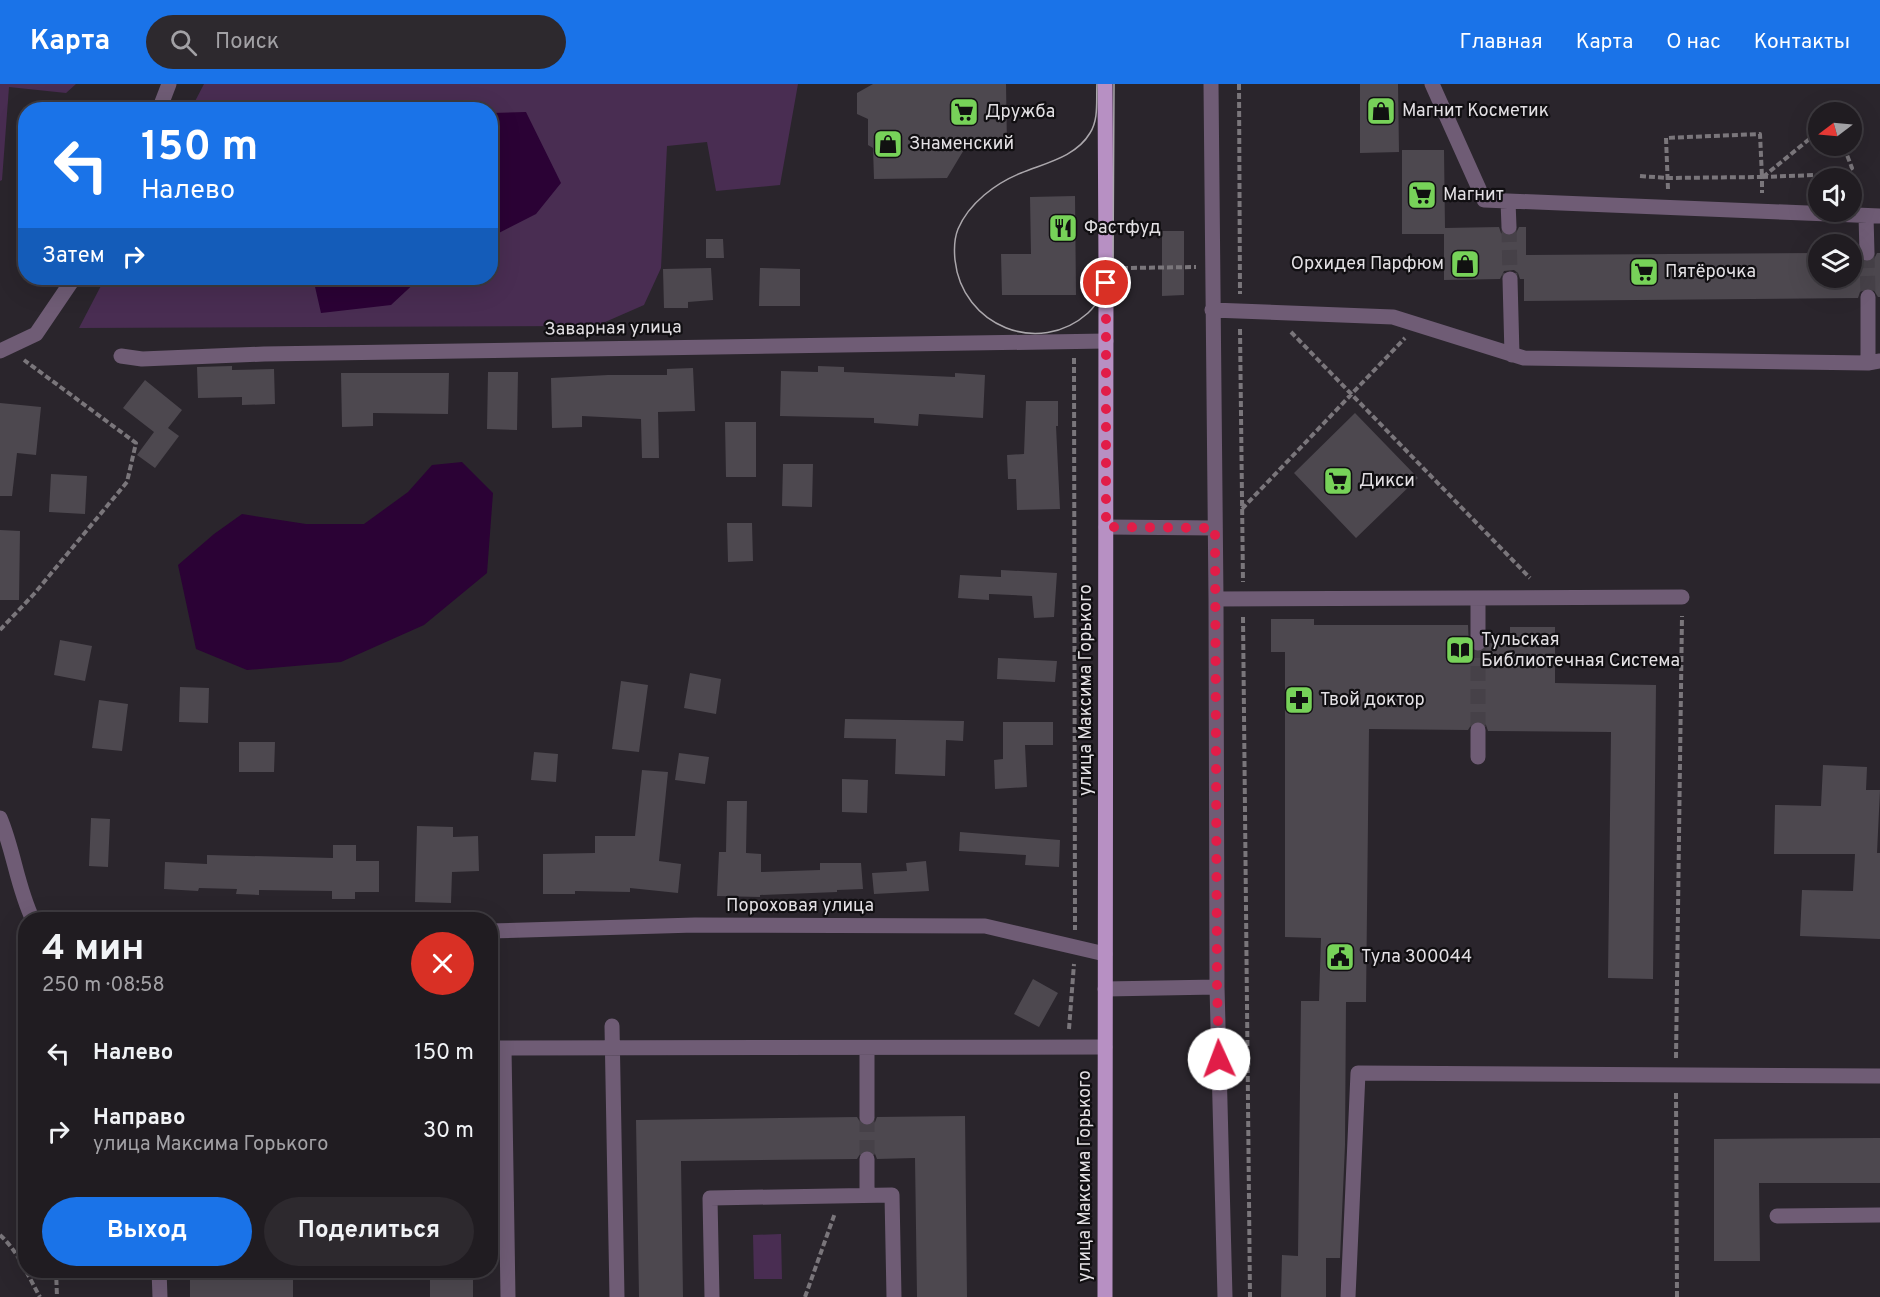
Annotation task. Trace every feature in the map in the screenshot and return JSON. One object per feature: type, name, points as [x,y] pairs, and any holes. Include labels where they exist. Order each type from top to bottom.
[{"type":"main road","name":"улица Максима Горького","points":[[1104,1297],[1105,84]]},
{"type":"street","points":[[162,102],[169,84]]},
{"type":"street","points":[[1210,84],[1216,598],[1217,987],[1226,1297]]},
{"type":"street","points":[[1432,84],[1484,200],[1873,216],[1867,253]]},
{"type":"street","points":[[1508,201],[1509,227]]},
{"type":"street","points":[[1510,279],[1512,355]]},
{"type":"street","points":[[4,349],[36,334],[69,285]]},
{"type":"street","points":[[1212,310],[1393,317],[1524,358],[1874,362],[1868,297]]},
{"type":"street","name":"Заварная улица","points":[[121,356],[142,359],[311,354],[1106,341]]},
{"type":"street","points":[[1106,527],[1215,528]]},
{"type":"street","points":[[1216,598],[1682,597]]},
{"type":"street","points":[[1478,598],[1478,644]]},
{"type":"street","points":[[1478,730],[1478,757]]},
{"type":"street","points":[[0,818],[9,839],[18,878],[30,912]]},
{"type":"street","name":"Пороховая улица","points":[[498,931],[695,925],[985,926],[1105,954]]},
{"type":"street","points":[[1105,989],[1217,987]]},
{"type":"street","points":[[612,1026],[617,1297]]},
{"type":"street","points":[[498,1048],[1105,1047]]},
{"type":"street","points":[[867,1048],[867,1117]]},
{"type":"street","points":[[1348,1297],[1358,1073],[1880,1076]]},
{"type":"street","points":[[498,1137],[508,1297]]},
{"type":"street","points":[[867,1159],[867,1196]]},
{"type":"street","points":[[712,1297],[710,1198],[892,1195],[894,1297]]},
{"type":"street","points":[[1777,1216],[1880,1215]]},
{"type":"street","points":[[159,1278],[160,1297]]},
{"type":"path","points":[[1239,84],[1250,1297]]},
{"type":"path","points":[[1668,178],[1666,138],[1760,134],[1762,211]]},
{"type":"path","points":[[1762,177],[1808,140]]},
{"type":"path","points":[[1640,176],[1668,178],[1843,174],[1852,168],[1847,156]]},
{"type":"path","points":[[1106,268],[1212,267]]},
{"type":"path","points":[[1273,313],[1550,598]]},
{"type":"path","points":[[1242,509],[1418,325]]},
{"type":"path","points":[[1068,1047],[1075,947],[1074,342]]},
{"type":"path","points":[[0,630],[34,594],[127,482],[136,443],[4,349]]},
{"type":"path","points":[[1677,1297],[1676,1075],[1682,597]]},
{"type":"path","points":[[805,1297],[841,1196]]},
{"type":"path","points":[[0,1235],[8,1242],[18,1258]]},
{"type":"path","points":[[29,1278],[40,1297]]},
{"type":"path","points":[[57,1278],[57,1297]]},
{"type":"shaded area","points":[[0,84],[76,84],[66,93],[9,87],[2,180],[0,181]]},
{"type":"shaded area","points":[[204,84],[798,84],[780,185],[716,191],[707,142],[667,146],[661,268],[644,305],[596,326],[79,328],[101,285],[498,285],[498,102],[195,102]]},
{"type":"shaded area","points":[[526,112],[561,183],[536,214],[498,233],[498,113]]},
{"type":"shaded area","points":[[315,285],[412,285],[391,305],[321,313]]},
{"type":"shaded area","points":[[462,462],[493,493],[487,573],[424,625],[341,662],[247,670],[196,649],[178,565],[214,534],[242,514],[306,524],[364,524],[408,492],[432,465]]},
{"type":"shaded area","points":[[781,1234],[782,1279],[754,1279],[753,1235]]},
{"type":"building","points":[[873,84],[1006,84],[1007,147],[965,148],[947,178],[874,179],[873,148],[868,145],[868,119],[857,114],[857,93]]},
{"type":"building","points":[[1360,84],[1398,84],[1399,152],[1360,153]]},
{"type":"building","points":[[1402,150],[1444,150],[1445,228],[1499,227],[1501,233],[1509,237],[1515,235],[1519,227],[1526,227],[1526,255],[1808,253],[1808,288],[1862,288],[1862,260],[1867,263],[1873,261],[1877,253],[1880,253],[1880,297],[1873,289],[1867,287],[1860,292],[1858,298],[1524,301],[1524,279],[1520,279],[1514,270],[1504,271],[1500,279],[1444,280],[1444,234],[1402,234]]},
{"type":"building","points":[[1075,196],[1076,295],[1002,295],[1001,254],[1031,254],[1030,197]]},
{"type":"building","points":[[1162,231],[1184,231],[1184,295],[1162,296]]},
{"type":"building","points":[[706,239],[723,239],[724,258],[706,258]]},
{"type":"building","points":[[711,268],[713,300],[688,302],[688,308],[664,308],[663,269]]},
{"type":"building","points":[[760,268],[800,269],[800,306],[759,306]]},
{"type":"building","points":[[232,366],[232,370],[274,369],[275,404],[242,405],[242,397],[198,398],[197,367]]},
{"type":"building","points":[[818,366],[844,367],[844,372],[955,377],[955,373],[985,375],[983,418],[919,414],[918,426],[874,423],[874,418],[780,416],[781,371],[818,372]]},
{"type":"building","points":[[693,368],[695,411],[658,412],[659,458],[642,458],[641,419],[582,416],[582,427],[552,428],[551,378],[667,375],[667,369]]},
{"type":"building","points":[[488,372],[518,372],[517,430],[487,429]]},
{"type":"building","points":[[341,373],[449,373],[448,414],[373,413],[373,426],[342,427]]},
{"type":"building","points":[[145,380],[182,410],[168,428],[179,436],[155,468],[137,455],[154,432],[123,408]]},
{"type":"building","points":[[1026,401],[1058,401],[1058,426],[1056,426],[1060,509],[1017,510],[1016,479],[1008,479],[1007,455],[1024,454]]},
{"type":"building","points":[[0,403],[41,407],[36,455],[17,453],[12,496],[0,496]]},
{"type":"building","points":[[1355,413],[1418,478],[1356,538],[1294,473]]},
{"type":"building","points":[[725,422],[756,422],[756,477],[726,477]]},
{"type":"building","points":[[783,464],[813,464],[812,507],[782,506]]},
{"type":"building","points":[[51,474],[87,476],[85,514],[49,512]]},
{"type":"building","points":[[727,523],[752,523],[753,561],[728,562]]},
{"type":"building","points":[[0,530],[20,531],[19,600],[0,600]]},
{"type":"building","points":[[1001,570],[1057,573],[1054,617],[1034,618],[1032,596],[989,594],[989,600],[958,598],[960,575],[1001,577]]},
{"type":"building","points":[[1271,619],[1314,619],[1314,625],[1468,625],[1469,647],[1477,653],[1483,651],[1488,643],[1510,644],[1510,627],[1555,627],[1555,683],[1656,685],[1653,979],[1608,978],[1611,732],[1488,731],[1486,725],[1479,720],[1473,722],[1468,730],[1369,729],[1366,1002],[1346,1002],[1345,1145],[1340,1258],[1326,1258],[1326,1297],[1281,1297],[1282,1255],[1298,1256],[1301,1001],[1319,1001],[1321,938],[1285,937],[1285,652],[1271,652]]},
{"type":"building","points":[[60,640],[92,646],[85,681],[54,675]]},
{"type":"building","points":[[998,658],[1057,661],[1055,682],[997,679]]},
{"type":"building","points":[[690,673],[721,679],[716,714],[684,708]]},
{"type":"building","points":[[621,681],[648,685],[639,752],[612,749]]},
{"type":"building","points":[[180,687],[209,688],[208,723],[179,722]]},
{"type":"building","points":[[99,700],[128,704],[122,751],[92,748]]},
{"type":"building","points":[[845,719],[964,721],[963,741],[946,740],[945,776],[895,774],[896,739],[844,738]]},
{"type":"building","points":[[1003,722],[1053,722],[1053,745],[1025,745],[1027,787],[995,789],[994,760],[1003,759]]},
{"type":"building","points":[[239,742],[275,742],[274,772],[239,772]]},
{"type":"building","points":[[534,752],[558,754],[556,782],[531,780]]},
{"type":"building","points":[[679,753],[709,757],[705,784],[675,780]]},
{"type":"building","points":[[1823,765],[1867,767],[1866,790],[1880,790],[1877,853],[1880,853],[1880,939],[1800,936],[1802,890],[1853,891],[1855,854],[1774,854],[1775,805],[1821,806]]},
{"type":"building","points":[[642,770],[668,772],[659,861],[681,864],[678,893],[630,888],[630,892],[575,891],[575,894],[543,894],[543,854],[595,853],[595,836],[635,836]]},
{"type":"building","points":[[842,779],[868,780],[867,813],[842,812]]},
{"type":"building","points":[[727,801],[747,801],[746,853],[761,854],[761,872],[820,870],[820,863],[861,863],[863,889],[760,895],[760,897],[717,896],[719,852],[726,852]]},
{"type":"building","points":[[91,818],[110,819],[108,867],[89,866]]},
{"type":"building","points":[[417,826],[453,827],[453,837],[478,836],[479,871],[452,872],[451,903],[415,902]]},
{"type":"building","points":[[960,832],[1060,840],[1059,867],[1025,865],[1026,855],[959,851]]},
{"type":"building","points":[[333,845],[356,845],[356,861],[379,861],[379,892],[355,892],[355,899],[332,899],[332,891],[259,890],[259,895],[236,894],[237,889],[199,888],[198,891],[164,889],[165,862],[207,864],[207,855],[333,858]]},
{"type":"building","points":[[926,861],[929,891],[874,894],[872,873],[907,871],[906,863]]},
{"type":"building","points":[[1033,979],[1058,993],[1039,1027],[1014,1014]]},
{"type":"building","points":[[965,1116],[967,1297],[917,1297],[915,1158],[877,1159],[875,1154],[868,1149],[862,1151],[857,1159],[681,1161],[683,1297],[639,1297],[636,1120],[857,1117],[862,1125],[868,1127],[875,1122],[877,1117]]},
{"type":"building","points":[[1880,1138],[1880,1183],[1759,1183],[1760,1261],[1714,1261],[1714,1139]]},
{"type":"building","points":[[190,1278],[293,1278],[293,1297],[190,1297]]},
{"type":"building","points":[[430,1278],[473,1278],[473,1297],[430,1297]]},
{"type":"tunnel","points":[[1509,227],[1510,279]]},
{"type":"tunnel","points":[[1867,253],[1868,297]]},
{"type":"tunnel","points":[[1478,643],[1478,730]]},
{"type":"tunnel","points":[[867,1117],[867,1159]]},
{"type":"tram line","points":[[1097,84],[1095,122],[1084,141],[1068,154],[1012,177],[993,188],[976,202],[958,229],[955,241],[955,260],[961,283],[972,302],[987,317],[1006,328],[1026,333],[1048,333],[1069,326],[1088,313],[1103,290],[1113,265],[1114,84]]},
{"type":"place","name":"Магнит Косметик","points":[[1381,111]]},
{"type":"place","name":"Дружба","points":[[964,112]]},
{"type":"place","name":"Знаменский","points":[[888,144]]},
{"type":"place","name":"Магнит","points":[[1422,195]]},
{"type":"place","name":"Фастфуд","points":[[1063,228]]},
{"type":"place","name":"Орхидея Парфюм","points":[[1465,264]]},
{"type":"place","name":"Пятёрочка","points":[[1644,272]]},
{"type":"place","name":"Дикси","points":[[1338,481]]},
{"type":"place","name":"Тульская Библиотечная Система","points":[[1460,650]]},
{"type":"place","name":"Твой доктор","points":[[1299,700]]},
{"type":"place","name":"Тула 300044","points":[[1340,957]]},
{"type":"route","points":[[1106,283],[1106,527],[1215,528],[1219,1059]]}]
